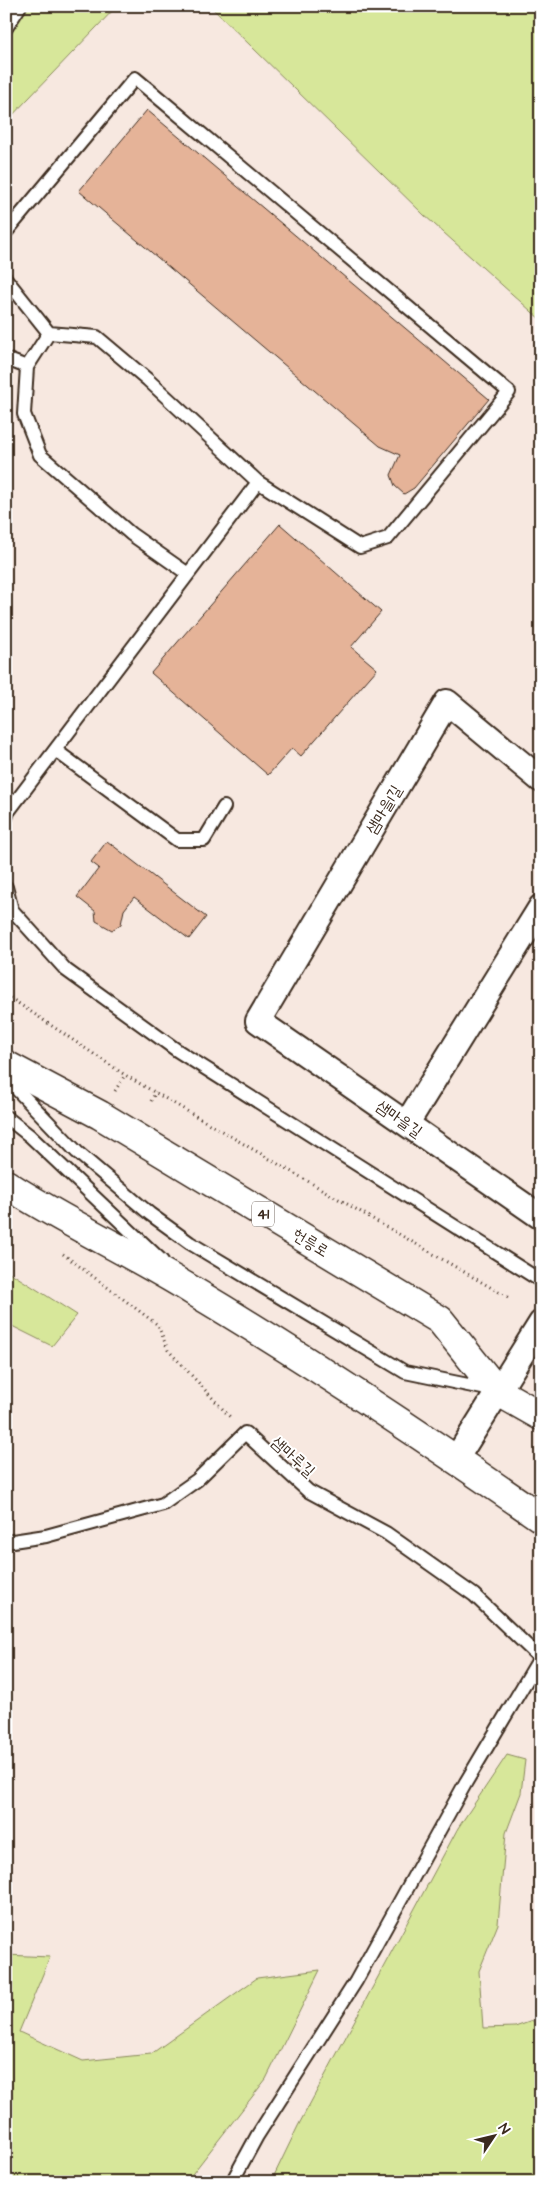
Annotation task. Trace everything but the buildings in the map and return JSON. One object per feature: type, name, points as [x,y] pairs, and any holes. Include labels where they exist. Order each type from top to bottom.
[{"type":"main road","name":"헌릉로","points":[[6,1065],[100,1115],[440,1320],[497,1391],[541,1416]]},
{"type":"main road","points":[[6,1184],[43,1208],[192,1290],[320,1370],[456,1459],[541,1518]]},
{"type":"street","name":"샘마을1길","points":[[258,1021],[447,702],[541,780]]},
{"type":"street","points":[[407,1124],[541,907]]},
{"type":"street","name":"샘마을길","points":[[258,1021],[541,1216]]},
{"type":"street","points":[[456,1459],[541,1323]]},
{"type":"lane","points":[[6,28],[20,6]]},
{"type":"lane","points":[[6,232],[135,78],[509,392],[388,538],[360,547],[258,482],[148,380],[97,338],[49,333],[6,279]]},
{"type":"lane","points":[[49,333],[27,367],[24,414],[40,455],[131,534],[188,574]]},
{"type":"lane","points":[[6,359],[27,367]]},
{"type":"lane","points":[[6,818],[8,812],[258,482]]},
{"type":"lane","points":[[55,750],[177,840],[204,840],[224,807]]},
{"type":"lane","points":[[6,887],[12,910],[66,970],[178,1051],[541,1281]]},
{"type":"lane","points":[[6,1078],[77,1152],[150,1214],[190,1243],[405,1372],[497,1391]]},
{"type":"lane","points":[[6,1116],[30,1136],[192,1290]]},
{"type":"lane","points":[[6,1542],[46,1536],[163,1504],[197,1480],[245,1433]]},
{"type":"lane","name":"샘마루길","points":[[245,1433],[308,1491],[386,1533],[474,1595],[541,1658]]},
{"type":"lane","points":[[232,2182],[257,2136],[356,1981],[466,1782],[541,1658]]},
{"type":"path","points":[[6,995],[125,1075],[509,1298]]},
{"type":"path","points":[[151,1102],[156,1092]]},
{"type":"path","points":[[62,1254],[158,1325],[168,1350],[245,1433]]},
{"type":"green space","points":[[6,6],[117,6],[6,122]]},
{"type":"green space","points":[[210,6],[541,6],[541,320],[424,215]]},
{"type":"green space","points":[[6,1270],[77,1315],[52,1346],[6,1323]]},
{"type":"green space","points":[[507,1755],[525,1760],[521,1793],[506,1833],[498,1924],[479,1971],[483,2028],[515,2027],[541,2018],[541,2182],[271,2182],[298,2126],[458,1828]]},
{"type":"green space","points":[[6,1955],[50,1957],[19,2032],[83,2061],[151,2054],[257,1978],[320,1970],[266,2079],[186,2182],[6,2182]]}]
